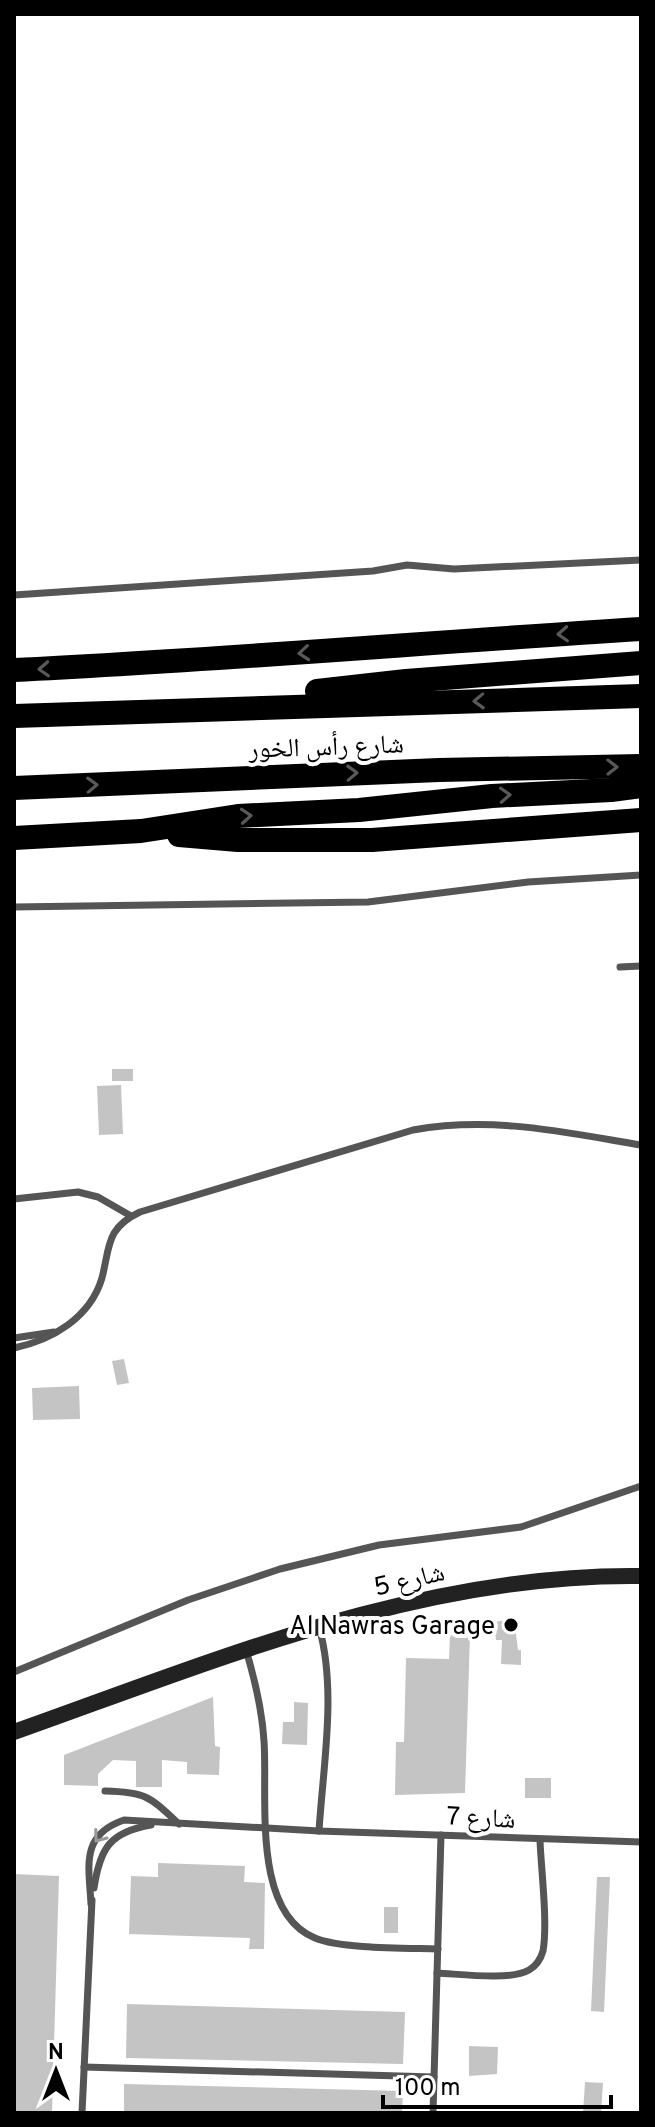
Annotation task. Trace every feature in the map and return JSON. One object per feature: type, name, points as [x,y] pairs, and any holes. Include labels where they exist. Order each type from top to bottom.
[{"type":"highway","points":[[14,670],[174,663],[641,629]]},
{"type":"highway","points":[[160,709],[406,681],[641,663]]},
{"type":"highway","name":"شارع رأس الخور","points":[[14,716],[641,696]]},
{"type":"highway","name":"شارع رأس الخور","points":[[14,788],[439,770],[641,766]]},
{"type":"highway","points":[[14,838],[141,831],[238,816],[359,810],[492,796],[641,786]]},
{"type":"highway","points":[[141,831],[238,840],[372,840],[641,820]]},
{"type":"highway","points":[[552,826],[606,834],[641,833]]},
{"type":"street","name":"شارع 5","points":[[14,1732],[318,1625],[478,1588],[545,1579],[641,1576]]},
{"type":"lane","points":[[14,595],[373,571],[407,565],[454,569],[641,560]]},
{"type":"lane","points":[[14,907],[368,902],[505,884],[641,875]]},
{"type":"lane","points":[[620,967],[641,966]]},
{"type":"lane","points":[[14,1348],[42,1342],[76,1319],[91,1301],[101,1279],[111,1238],[131,1216],[413,1130],[436,1126],[505,1124],[641,1145]]},
{"type":"lane","points":[[14,1199],[78,1192],[98,1197],[131,1216]]},
{"type":"lane","points":[[14,1338],[56,1332]]},
{"type":"lane","points":[[14,1672],[188,1600],[268,1573],[379,1545],[521,1527],[641,1486]]},
{"type":"lane","points":[[318,1625],[326,1656],[328,1688],[319,1831]]},
{"type":"lane","points":[[246,1650],[261,1709],[272,1877],[277,1899],[288,1918],[316,1939],[438,1949]]},
{"type":"lane","points":[[105,1791],[137,1792],[151,1798],[179,1824]]},
{"type":"lane","name":"شارع 7","points":[[91,1904],[90,1850],[97,1836],[109,1825],[124,1820],[319,1831],[641,1842]]},
{"type":"lane","points":[[82,2113],[91,1904],[99,1860],[107,1845],[121,1834],[161,1823]]},
{"type":"lane","points":[[433,2113],[441,1835]]},
{"type":"lane","points":[[437,1973],[513,1974],[535,1966],[542,1953],[544,1935],[540,1840]]},
{"type":"lane","points":[[84,2067],[434,2077]]},
{"type":"building","points":[[112,1069],[133,1069],[133,1081],[112,1081]]},
{"type":"building","points":[[121,1085],[123,1134],[99,1135],[97,1086]]},
{"type":"building","points":[[124,1359],[129,1383],[117,1385],[112,1361]]},
{"type":"building","points":[[79,1386],[80,1419],[33,1420],[32,1388]]},
{"type":"building","points":[[514,1619],[521,1665],[501,1664],[502,1640],[496,1640],[494,1622]]},
{"type":"building","points":[[450,1635],[470,1635],[465,1793],[395,1795],[396,1742],[404,1742],[406,1658],[449,1659]]},
{"type":"building","points":[[213,1697],[215,1746],[220,1747],[219,1775],[187,1774],[187,1762],[162,1760],[162,1787],[136,1787],[136,1761],[113,1760],[98,1774],[98,1786],[64,1785],[64,1755]]},
{"type":"building","points":[[294,1702],[308,1703],[307,1745],[282,1744],[283,1722],[294,1722]]},
{"type":"building","points":[[525,1778],[551,1778],[551,1798],[525,1798]]},
{"type":"building","points":[[158,1863],[245,1866],[244,1882],[265,1883],[264,1949],[249,1949],[250,1938],[129,1934],[131,1876],[158,1877]]},
{"type":"building","points":[[14,1874],[59,1876],[52,2113],[14,2113]]},
{"type":"building","points":[[597,1877],[610,1877],[604,2012],[591,2011]]},
{"type":"building","points":[[384,1907],[398,1907],[398,1933],[384,1933]]},
{"type":"building","points":[[127,2004],[405,2012],[403,2064],[126,2058]]},
{"type":"building","points":[[469,2046],[498,2047],[497,2074],[469,2076]]},
{"type":"building","points":[[585,2082],[603,2083],[601,2113],[583,2113]]},
{"type":"building","points":[[124,2084],[403,2091],[402,2113],[124,2113]]},
{"type":"place","name":"Al Nawras Garage","points":[[511,1625]]}]
